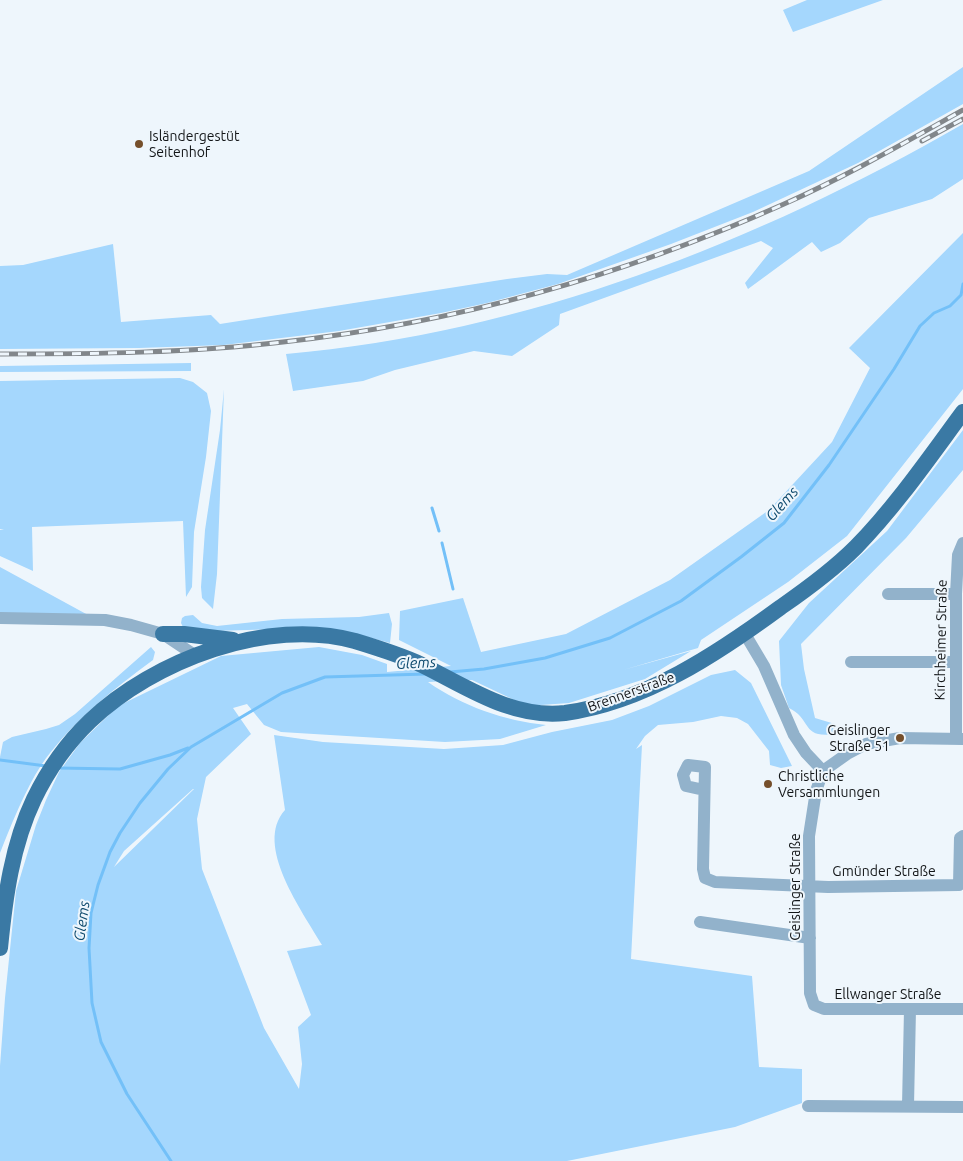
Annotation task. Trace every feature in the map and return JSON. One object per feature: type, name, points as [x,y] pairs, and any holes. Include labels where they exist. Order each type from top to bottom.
[{"type":"main road","name":"Brennerstraße","points":[[0,948],[4,890],[23,827],[45,779],[60,756],[92,720],[113,702],[168,668],[240,641],[291,635],[327,636],[383,649],[418,663],[505,706],[537,713],[561,713],[600,706],[683,672],[745,634],[830,571],[854,550],[878,523],[963,412]]},
{"type":"main road","points":[[163,634],[209,636],[240,641]]},
{"type":"street","name":"Kirchheimer Straße","points":[[960,739],[955,662],[959,629],[956,594],[958,555],[963,543]]},
{"type":"street","points":[[888,594],[956,594]]},
{"type":"street","points":[[0,618],[105,620],[131,625],[163,634],[196,656]]},
{"type":"street","points":[[745,634],[764,666],[794,735],[806,753],[823,771],[847,754],[866,744],[889,739],[960,739]]},
{"type":"street","points":[[851,662],[955,662]]},
{"type":"street","name":"Geislinger Straße","points":[[814,1005],[810,994],[809,836],[816,791],[823,771]]},
{"type":"street","name":"Gmünder Straße","points":[[704,790],[703,869],[705,878],[715,882],[809,885],[961,885],[960,838],[963,836]]},
{"type":"street","points":[[700,922],[810,938]]},
{"type":"street","name":"Ellwanger Straße","points":[[814,1005],[824,1009],[963,1010]]},
{"type":"street","points":[[908,1106],[910,1009]]},
{"type":"street","points":[[808,1106],[963,1107]]},
{"type":"shaded area","points":[[807,0],[883,0],[793,32],[783,10]]},
{"type":"shaded area","points":[[963,67],[963,104],[858,163],[753,212],[671,244],[558,284],[441,313],[339,331],[224,345],[0,349],[0,266],[23,265],[113,244],[121,322],[211,315],[220,324],[507,279],[547,274],[567,275],[809,171]]},
{"type":"shaded area","points":[[963,124],[963,179],[932,199],[869,218],[840,243],[821,252],[812,242],[748,289],[745,283],[773,248],[761,241],[560,314],[559,325],[512,356],[474,351],[395,370],[363,381],[293,391],[286,354],[376,343],[464,326],[551,303],[637,276],[721,244],[804,207],[884,167]]},
{"type":"shaded area","points":[[963,233],[963,389],[847,536],[788,582],[701,640],[698,648],[623,670],[691,651],[645,679],[569,703],[527,706],[472,680],[428,682],[441,691],[484,711],[515,720],[546,725],[500,739],[445,742],[281,732],[264,725],[247,704],[233,708],[251,734],[206,777],[197,819],[202,869],[264,1028],[299,1089],[302,1064],[298,1027],[311,1015],[287,951],[322,945],[284,878],[278,859],[275,841],[277,824],[285,810],[274,735],[323,742],[444,749],[503,745],[552,732],[612,720],[649,706],[711,675],[735,670],[751,683],[792,766],[781,768],[770,765],[769,751],[748,724],[737,718],[721,716],[693,722],[658,725],[645,736],[636,749],[642,745],[631,959],[752,976],[759,1067],[802,1069],[802,1103],[735,1127],[567,1161],[0,1161],[0,1066],[16,891],[36,825],[59,772],[80,743],[118,706],[221,656],[319,647],[362,655],[387,664],[387,672],[451,666],[399,640],[400,611],[463,598],[481,652],[566,634],[670,580],[769,510],[832,442],[870,368],[849,348]],"holes":[[[194,789],[114,867],[124,851]]]},
{"type":"shaded area","points":[[191,363],[191,371],[0,372],[0,366]]},
{"type":"shaded area","points":[[180,378],[193,382],[207,393],[211,411],[194,532],[192,587],[186,597],[183,521],[32,527],[33,571],[0,556],[0,530],[4,529],[0,529],[0,381]]},
{"type":"shaded area","points":[[224,389],[217,574],[213,609],[202,598],[201,587],[205,530],[220,430]]},
{"type":"shaded area","points":[[963,430],[963,470],[906,538],[801,644],[804,669],[815,718],[835,724],[835,734],[817,734],[808,727],[796,712],[789,708],[781,685],[779,641],[809,603],[887,531]]},
{"type":"shaded area","points":[[0,567],[88,615],[0,614]]},
{"type":"shaded area","points":[[389,613],[392,624],[390,643],[345,631],[312,628],[215,631],[184,629],[181,623],[182,618],[185,616],[193,615],[202,623],[217,626],[282,619],[359,617]]},
{"type":"shaded area","points":[[151,647],[155,652],[153,660],[98,703],[73,727],[42,763],[28,788],[0,853],[0,757],[3,742],[12,737],[59,725],[75,714]]},
{"type":"waterway","name":"Glems","points":[[450,672],[484,669],[545,658],[610,638],[681,601],[741,557],[784,523],[829,465],[894,369],[920,326],[934,313],[950,306],[961,295],[963,284]]},
{"type":"waterway","points":[[432,508],[439,531]]},
{"type":"waterway","points":[[442,543],[453,589]]},
{"type":"waterway","name":"Glems","points":[[171,1161],[127,1094],[101,1042],[92,1003],[89,948],[91,913],[98,885],[110,852],[140,803],[168,769],[191,747],[282,693],[325,677],[426,674]]},
{"type":"waterway","points":[[57,768],[120,769],[188,748]]},
{"type":"waterway","points":[[0,760],[46,766]]},
{"type":"railway","points":[[0,354],[142,352],[248,346],[348,334],[476,309],[601,274],[724,230],[829,183],[963,110]]},
{"type":"railway","points":[[922,141],[963,119]]},
{"type":"place","name":"Isländergestüt Seitenhof","points":[[139,144]]},
{"type":"place","name":"Geislinger Straße 51","points":[[900,738]]},
{"type":"place","name":"Christliche Versammlungen","points":[[768,784]]}]
